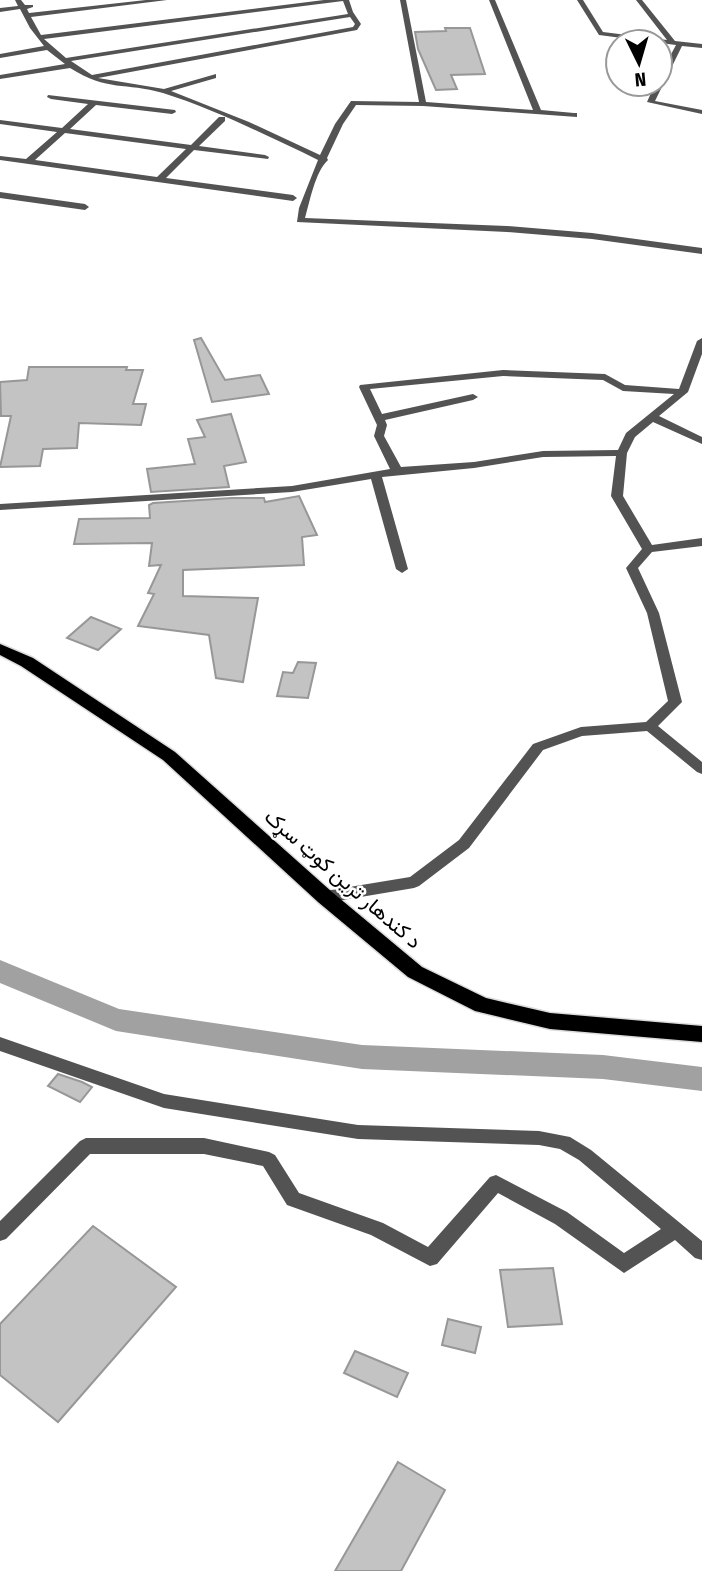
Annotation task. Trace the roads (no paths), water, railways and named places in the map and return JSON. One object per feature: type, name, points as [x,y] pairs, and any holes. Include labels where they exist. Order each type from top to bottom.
[{"type":"main road","name":"د کندهار ترين کوټ سړک","points":[[0,649],[26,662],[169,756],[325,897],[415,972],[482,1005],[551,1021],[702,1034]]},
{"type":"street","points":[[0,10],[20,3],[81,0]]},
{"type":"street","points":[[29,15],[164,0]]},
{"type":"street","points":[[40,37],[340,0]]},
{"type":"street","points":[[90,77],[355,29],[358,24],[351,15],[346,0]]},
{"type":"street","points":[[402,0],[423,104]]},
{"type":"street","points":[[492,0],[538,112]]},
{"type":"street","points":[[580,0],[601,34],[702,46]]},
{"type":"street","points":[[639,0],[676,43]]},
{"type":"street","points":[[20,3],[40,37],[90,77],[105,83],[164,91],[269,133],[324,160]]},
{"type":"street","points":[[0,77],[70,62],[351,15]]},
{"type":"street","points":[[674,49],[676,43]]},
{"type":"street","points":[[0,56],[51,47]]},
{"type":"street","points":[[164,91],[213,76]]},
{"type":"street","points":[[51,97],[172,112]]},
{"type":"street","points":[[653,98],[651,102],[702,112]]},
{"type":"street","points":[[28,162],[95,102]]},
{"type":"street","points":[[574,116],[423,104],[354,103],[338,125],[305,198],[300,220],[507,229],[592,236],[702,251]]},
{"type":"street","points":[[159,180],[222,119]]},
{"type":"street","points":[[0,122],[265,157]]},
{"type":"street","points":[[0,158],[293,198]]},
{"type":"street","points":[[0,195],[85,207]]},
{"type":"street","points":[[648,550],[617,496],[622,453],[630,435],[684,392],[702,341]]},
{"type":"street","points":[[397,471],[379,436],[382,425],[364,387],[503,373],[605,377],[623,388],[684,392]]},
{"type":"street","points":[[461,377],[482,408]]},
{"type":"street","points":[[378,418],[473,397]]},
{"type":"street","points":[[652,417],[702,441]]},
{"type":"street","points":[[0,507],[292,489],[397,471],[474,465],[543,454],[622,453]]},
{"type":"street","points":[[376,475],[402,569]]},
{"type":"street","points":[[325,897],[414,882],[464,844],[538,747],[581,732],[650,726],[675,702],[653,613],[632,568],[648,550],[702,542]]},
{"type":"street","points":[[650,726],[702,769]]},
{"type":"street","points":[[0,1044],[164,1101],[358,1132],[539,1138],[564,1142],[585,1155],[702,1252]]},
{"type":"street","points":[[0,1233],[86,1146],[204,1146],[269,1160],[293,1199],[377,1229],[430,1258],[496,1183],[561,1218],[624,1264],[675,1230]]},
{"type":"waterway","points":[[0,971],[116,1020],[362,1057],[603,1067],[702,1079]]}]
